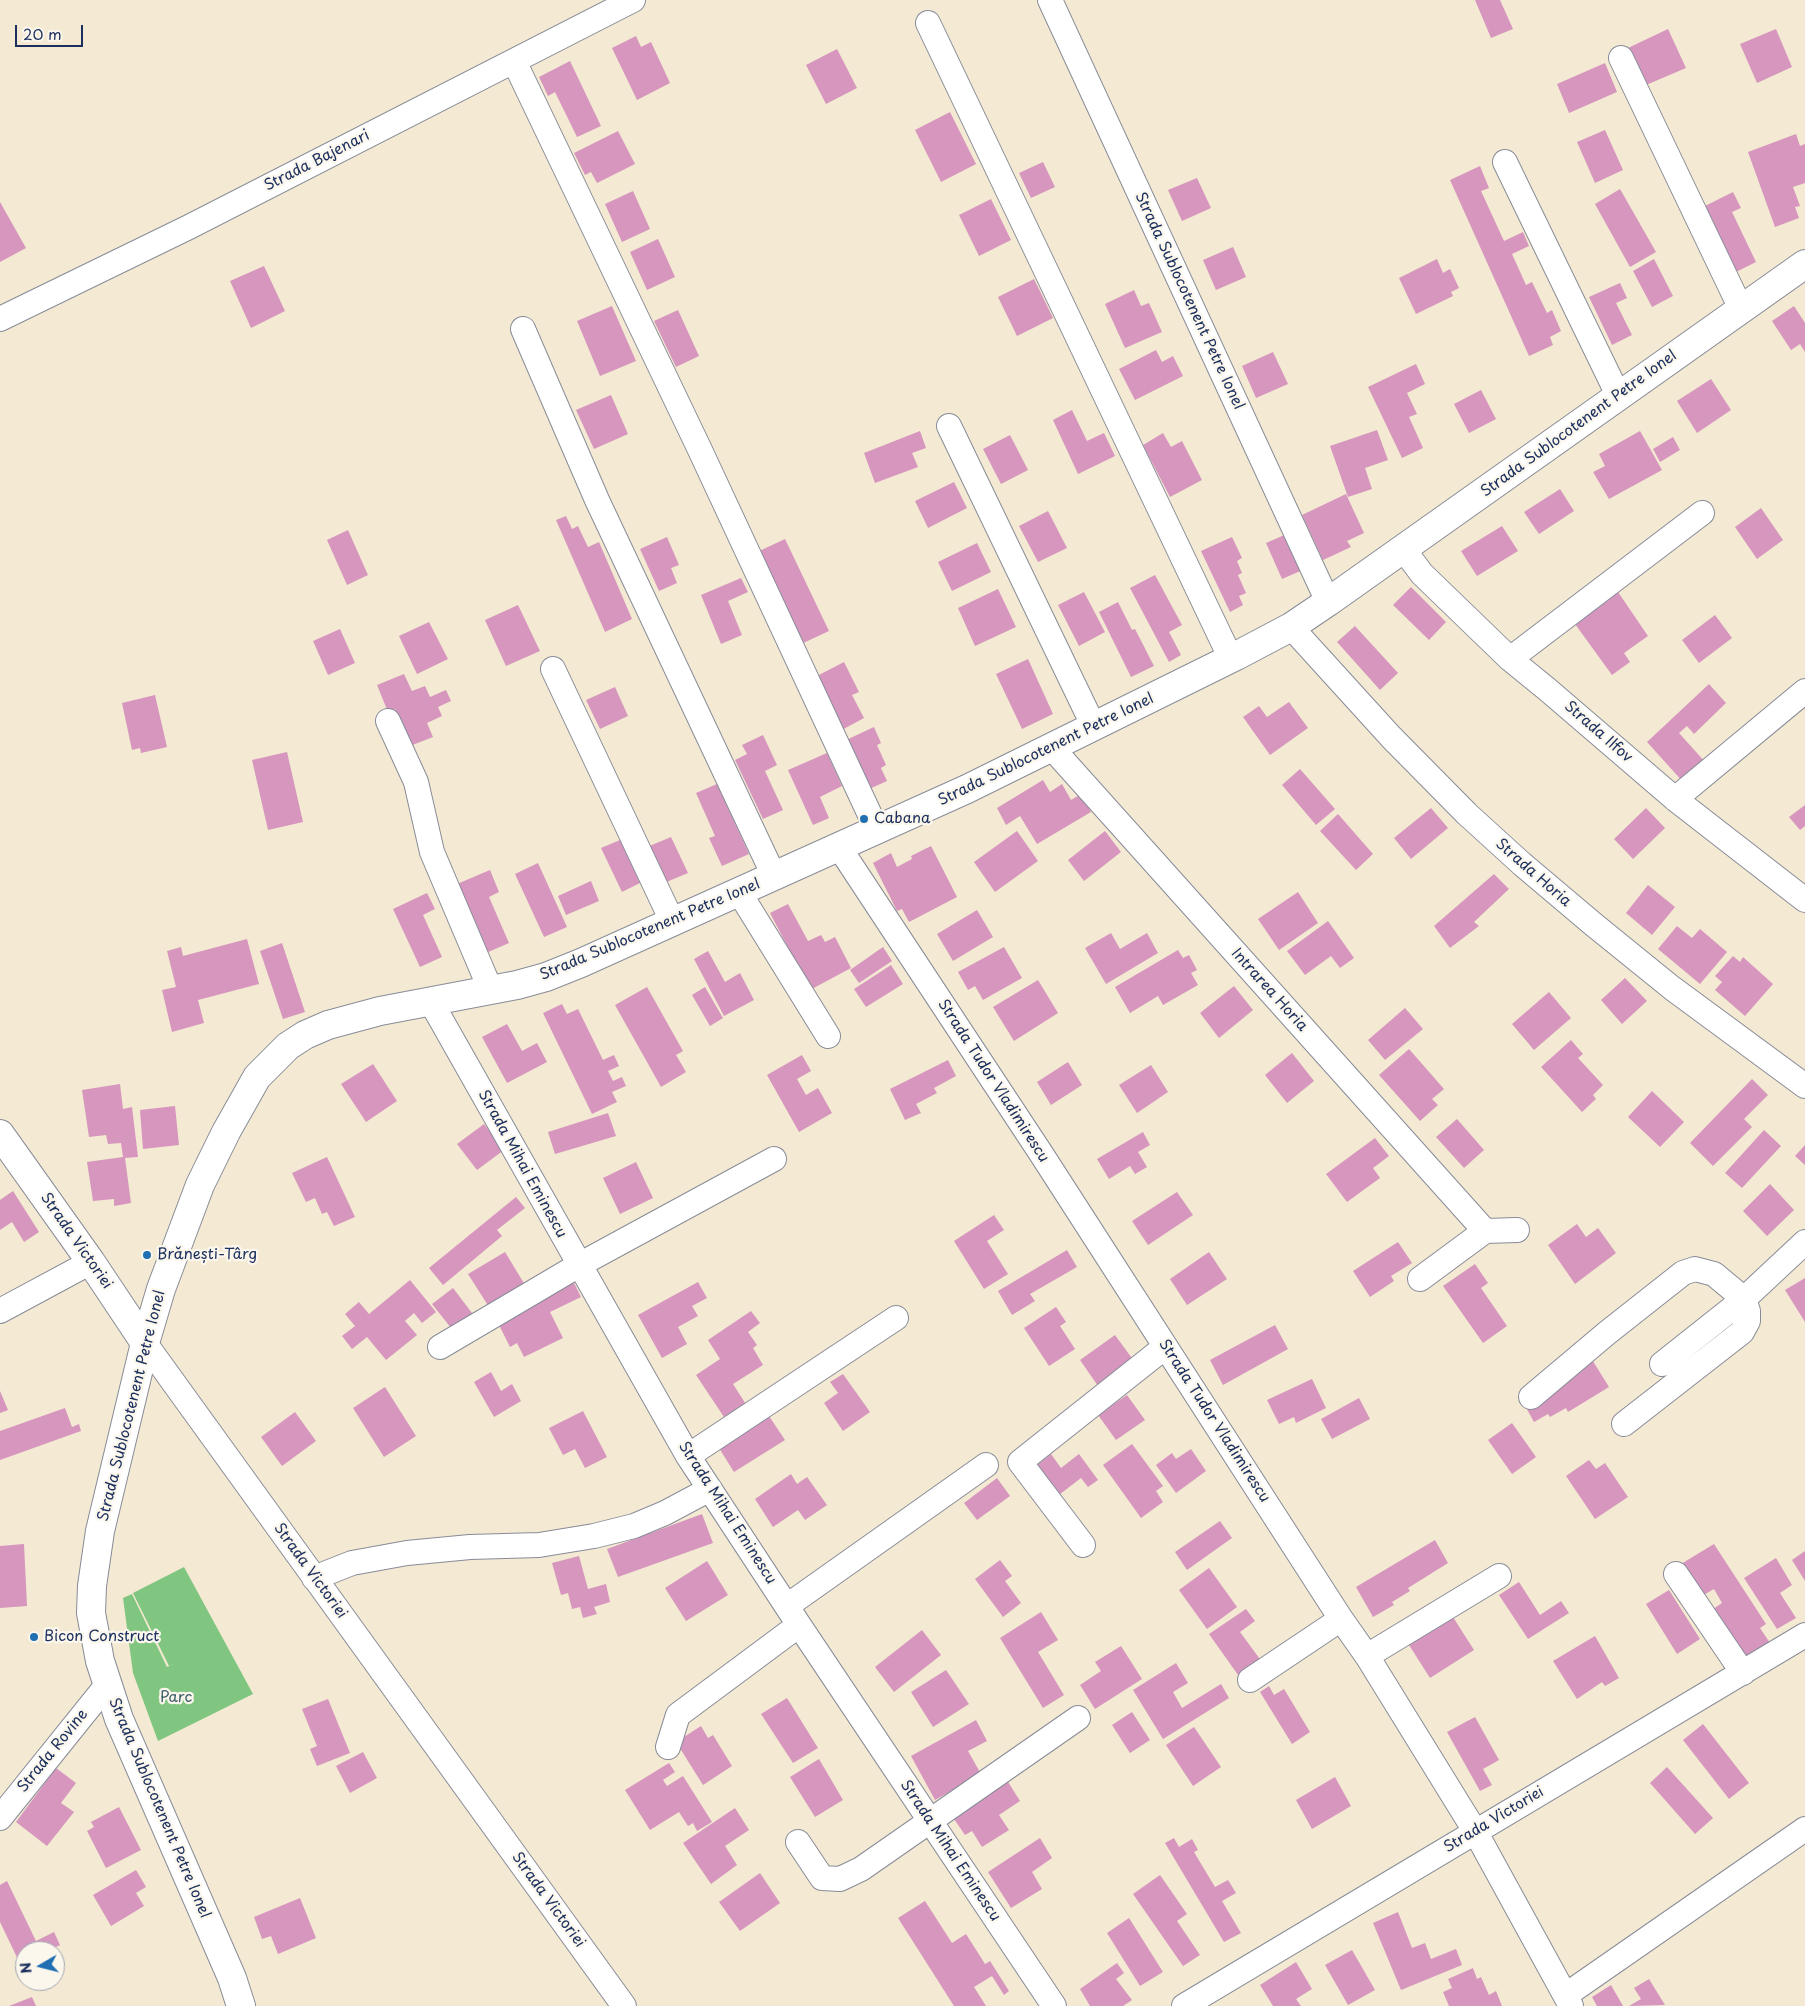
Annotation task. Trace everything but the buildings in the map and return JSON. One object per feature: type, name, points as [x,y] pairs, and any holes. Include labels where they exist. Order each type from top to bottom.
[{"type":"main road","name":"Strada Sublocotenent Petre Ionel","points":[[241,2006],[232,1978],[119,1719],[94,1640],[91,1613],[95,1558],[145,1343],[161,1289],[200,1185],[234,1116],[257,1077],[288,1046],[305,1035],[328,1025],[380,1011],[491,991],[546,977],[673,923],[1052,748],[1291,627],[1404,550],[1618,395],[1805,264]]},
{"type":"main road","name":"Strada Victoriei","points":[[0,1134],[91,1262],[145,1343]]},
{"type":"street","name":"Strada Bajenari","points":[[0,319],[189,226],[633,0]]},
{"type":"street","name":"Strada Sublocotenent Petre Ionel","points":[[1050,0],[1328,602]]},
{"type":"street","points":[[928,23],[1230,659]]},
{"type":"street","points":[[1620,58],[1740,309]]},
{"type":"street","points":[[514,61],[700,450],[877,830]]},
{"type":"street","points":[[1505,162],[1618,395]]},
{"type":"street","points":[[523,329],[597,500],[774,876]]},
{"type":"street","points":[[949,426],[1094,727]]},
{"type":"street","points":[[1510,659],[1702,513]]},
{"type":"street","name":"Strada Ilfov","points":[[1404,550],[1422,574],[1510,659],[1675,799],[1800,889]]},
{"type":"street","name":"Strada Horia","points":[[1291,627],[1398,744],[1467,814],[1508,851],[1593,924],[1672,988],[1805,1086]]},
{"type":"street","points":[[553,669],[673,923]]},
{"type":"street","points":[[1675,799],[1805,691]]},
{"type":"street","points":[[388,721],[416,782],[432,852],[491,991]]},
{"type":"street","name":"Intrarea Horia","points":[[1052,748],[1485,1231]]},
{"type":"street","name":"Strada Tudor Vladimirescu","points":[[839,847],[1042,1155],[1341,1619],[1367,1656],[1475,1831],[1568,2001]]},
{"type":"street","points":[[739,892],[828,1036]]},
{"type":"street","name":"Strada Mihai Eminescu","points":[[431,1002],[688,1456],[1054,2006]]},
{"type":"street","points":[[440,1348],[579,1265],[774,1159]]},
{"type":"street","points":[[1420,1279],[1485,1231],[1517,1230]]},
{"type":"street","points":[[1662,1364],[1744,1299],[1805,1242]]},
{"type":"street","points":[[0,1311],[91,1262]]},
{"type":"street","points":[[1531,1397],[1607,1333],[1683,1273],[1695,1269],[1714,1274],[1744,1299],[1748,1311],[1748,1321],[1742,1332],[1624,1424]]},
{"type":"street","points":[[688,1456],[896,1318]]},
{"type":"street","name":"Strada Victoriei","points":[[145,1343],[624,2006]]},
{"type":"street","points":[[1083,1545],[1020,1462],[1165,1346]]},
{"type":"street","points":[[668,1747],[678,1715],[793,1615],[986,1465]]},
{"type":"street","points":[[314,1578],[352,1563],[407,1553],[470,1547],[539,1545],[594,1536],[634,1526],[665,1513],[710,1489]]},
{"type":"street","points":[[1676,1574],[1743,1673]]},
{"type":"street","points":[[1367,1656],[1499,1576]]},
{"type":"street","points":[[1250,1680],[1341,1619]]},
{"type":"street","name":"Strada Victoriei","points":[[1184,2006],[1805,1635]]},
{"type":"street","name":"Strada Rovine","points":[[0,1818],[107,1685]]},
{"type":"street","points":[[798,1842],[822,1878],[840,1879],[862,1869],[929,1820],[1078,1718]]},
{"type":"street","points":[[1568,2001],[1805,1829]]},
{"type":"green space","name":"Parc","points":[[184,1567],[253,1694],[158,1741],[133,1673],[123,1598],[132,1594],[167,1667],[191,1656],[169,1666],[133,1593]]},
{"type":"place","name":"Cabana","points":[[864,819]]},
{"type":"place","name":"Brănești-Târg","points":[[147,1255]]},
{"type":"place","name":"Bicon Construct","points":[[34,1637]]}]
